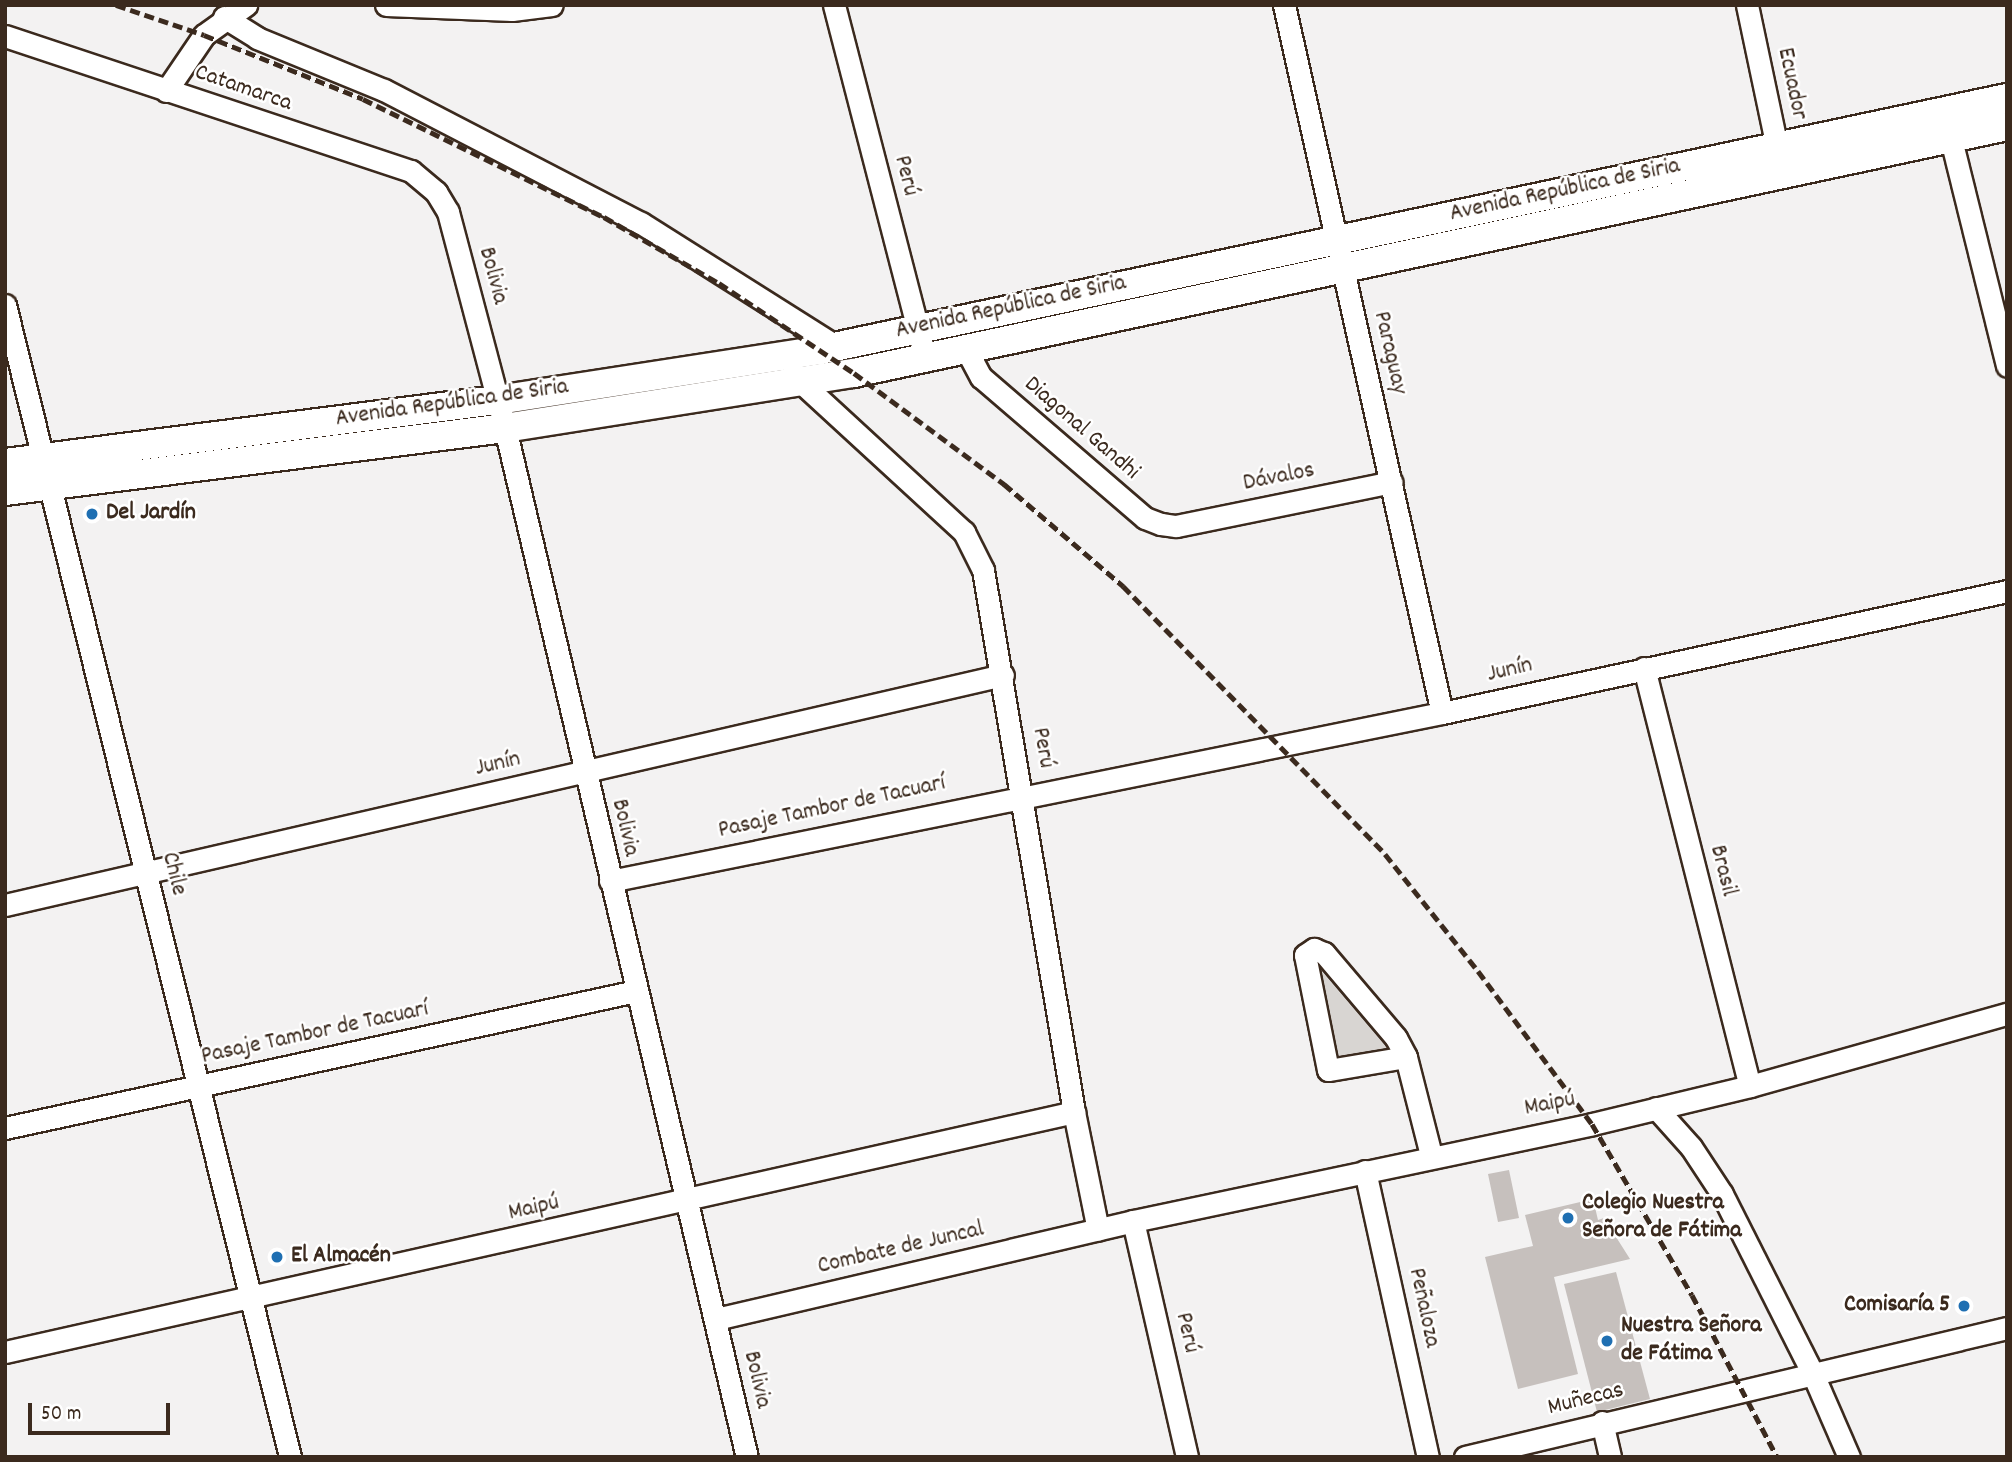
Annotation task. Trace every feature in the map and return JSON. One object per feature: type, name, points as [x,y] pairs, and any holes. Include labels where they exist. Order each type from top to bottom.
[{"type":"main road","name":"Avenida República de Siria","points":[[5,463],[46,468],[505,428],[926,360],[1783,175],[1948,126],[2007,98]]},
{"type":"main road","name":"Avenida República de Siria","points":[[5,491],[46,468],[498,401],[778,356],[1777,147],[1948,126],[2007,127]]},
{"type":"street","points":[[166,91],[204,35],[223,17],[246,5]]},
{"type":"street","points":[[386,5],[512,10],[549,6]]},
{"type":"street","name":"Perú","points":[[834,5],[926,360]]},
{"type":"street","name":"Paraguay","points":[[1284,5],[1442,713]]},
{"type":"street","name":"Ecuador","points":[[1746,5],[1783,175]]},
{"type":"street","points":[[223,17],[257,38],[384,90],[641,222],[834,345]]},
{"type":"street","name":"Catamarca","points":[[5,36],[411,171],[436,192],[448,212]]},
{"type":"street","points":[[1948,126],[2007,366]]},
{"type":"street","name":"Bolivia","points":[[448,212],[505,428],[747,1457]]},
{"type":"street","name":"Chile","points":[[5,304],[290,1457]]},
{"type":"street","name":"Diagonal Gandhi","points":[[967,351],[981,377],[1145,518],[1176,526]]},
{"type":"street","name":"Perú","points":[[778,356],[797,382],[964,532],[983,570],[1003,675],[1074,1112],[1098,1230]]},
{"type":"street","name":"Dávalos","points":[[1176,526],[1392,482]]},
{"type":"street","name":"Junín","points":[[1023,796],[1442,713],[2007,591]]},
{"type":"street","name":"Brasil","points":[[1644,668],[1750,1086]]},
{"type":"street","name":"Junín","points":[[5,905],[1003,675]]},
{"type":"street","name":"Pasaje Tambor de Tacuarí","points":[[610,881],[1023,796]]},
{"type":"street","points":[[1406,1057],[1328,1070],[1305,955],[1314,949],[1324,953],[1396,1038],[1406,1057],[1431,1155]]},
{"type":"street","name":"Pasaje Tambor de Tacuarí","points":[[5,1128],[636,991]]},
{"type":"street","name":"Maipú","points":[[1098,1230],[1750,1086],[2007,1014]]},
{"type":"street","points":[[1656,1108],[1690,1147],[1722,1194],[1812,1372],[1849,1457]]},
{"type":"street","name":"Maipú","points":[[5,1352],[1074,1112]]},
{"type":"street","name":"Peñaloza","points":[[1366,1171],[1428,1457]]},
{"type":"street","name":"Perú","points":[[1133,1221],[1187,1457]]},
{"type":"street","name":"Combate de Juncal","points":[[716,1319],[1098,1230]]},
{"type":"street","name":"Muñecas","points":[[1465,1457],[1812,1372],[2007,1328]]},
{"type":"street","points":[[1602,1422],[1611,1457]]},
{"type":"shaded area","points":[[1318,967],[1391,1053],[1334,1062]]},
{"type":"building","points":[[1509,1170],[1519,1218],[1498,1222],[1488,1174]]},
{"type":"building","points":[[1593,1199],[1598,1220],[1604,1218],[1630,1259],[1554,1277],[1578,1374],[1518,1389],[1485,1257],[1533,1246],[1525,1215]]},
{"type":"building","name":"Nuestra Señora de Fátima","points":[[1616,1272],[1650,1399],[1597,1412],[1564,1284]]},
{"type":"railway","points":[[116,5],[204,35],[363,99],[604,217],[719,283],[854,373],[1004,484],[1123,586],[1385,854],[1478,971],[1592,1124],[1692,1295],[1777,1457]]},
{"type":"place","name":"Del Jardín","points":[[92,514]]},
{"type":"place","name":"Colegio Nuestra Señora de Fátima","points":[[1568,1218]]},
{"type":"place","name":"El Almacén","points":[[277,1257]]},
{"type":"place","name":"Comisaría 5","points":[[1964,1306]]},
{"type":"place","name":"Nuestra Señora de Fátima","points":[[1607,1341]]}]
